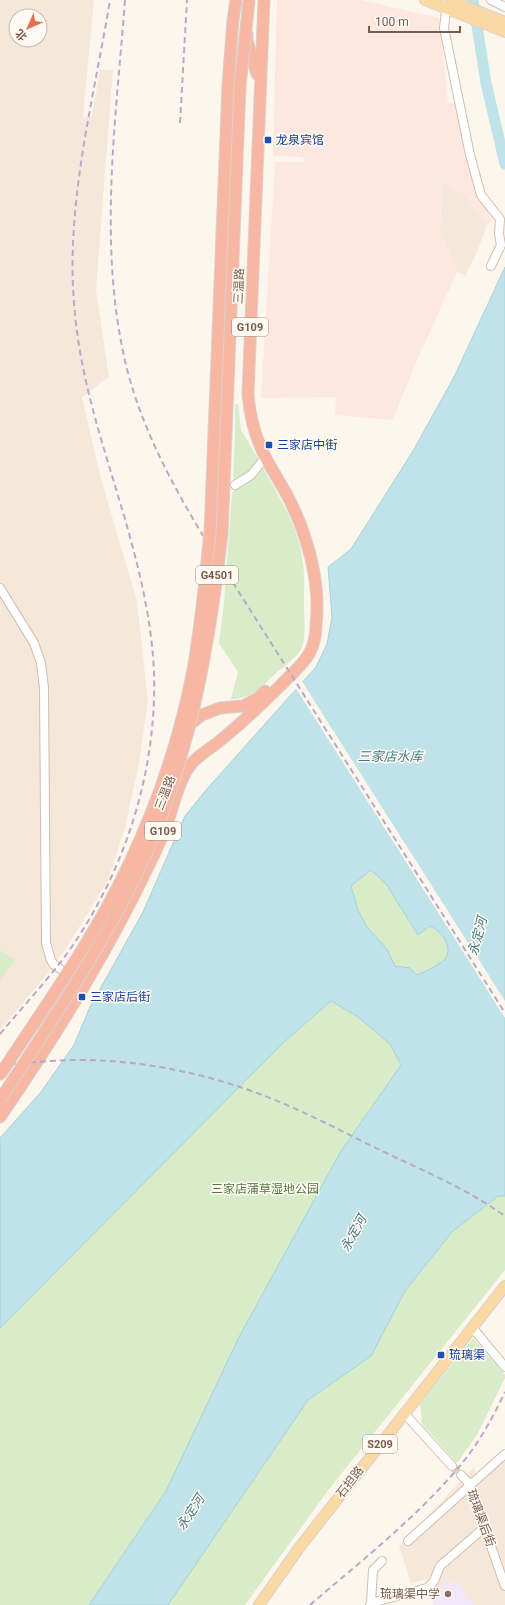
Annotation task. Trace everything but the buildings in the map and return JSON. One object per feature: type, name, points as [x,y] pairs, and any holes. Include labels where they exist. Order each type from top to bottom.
[{"type":"highway","name":"G4501","points":[[168,763],[192,676],[204,599],[210,532],[228,85],[232,20],[236,0]]},
{"type":"highway","name":"G4501","points":[[0,1100],[94,955],[140,869],[161,817],[178,765],[202,677],[214,601],[222,534],[240,86],[248,0]]},
{"type":"highway","points":[[248,0],[247,41],[260,82]]},
{"type":"highway","name":"三温路","points":[[0,1117],[28,1076],[85,985],[122,920],[168,822],[176,793],[192,763],[245,720],[300,666],[309,654],[314,642],[317,618],[315,585],[310,560],[298,518],[287,495],[265,458],[257,439],[248,394],[264,0]]},
{"type":"highway","name":"三温路","points":[[0,1076],[68,974],[108,905],[132,857],[150,814],[176,743],[185,727],[202,715],[220,708],[243,706],[258,698],[297,662],[305,652],[310,640],[311,624],[309,583],[310,560]]},
{"type":"highway","points":[[0,1076],[84,948],[108,905]]},
{"type":"main road","points":[[425,0],[450,4],[505,22]]},
{"type":"main road","points":[[450,4],[505,32]]},
{"type":"main road","name":"石担路","points":[[259,1605],[299,1548],[505,1286]]},
{"type":"street","points":[[491,0],[504,7]]},
{"type":"street","points":[[450,4],[444,28],[470,155],[481,195],[500,219],[499,234],[501,245],[491,266]]},
{"type":"street","points":[[235,485],[251,475],[265,458]]},
{"type":"street","points":[[0,588],[34,643],[41,663],[44,688],[46,943],[50,960],[54,965],[85,985]]},
{"type":"street","points":[[472,1327],[505,1366]]},
{"type":"street","points":[[404,1413],[452,1466]]},
{"type":"street","points":[[408,1541],[505,1454]]},
{"type":"street","name":"琉璃渠后街","points":[[461,1475],[470,1486],[505,1586]]},
{"type":"street","points":[[382,1561],[373,1570],[371,1604],[427,1588],[434,1581],[440,1566],[485,1527]]},
{"type":"shaded area","points":[[0,0],[94,0],[83,117],[92,117],[100,70],[113,70],[96,290],[109,377],[82,397],[101,479],[137,601],[148,701],[139,763],[125,828],[108,880],[67,947],[44,978],[0,1030],[0,981],[14,960],[0,950]]},
{"type":"shaded area","name":"龙泉宾馆","points":[[277,0],[361,0],[439,18],[448,103],[456,104],[480,198],[496,216],[487,226],[466,196],[442,182],[440,229],[457,272],[414,367],[393,420],[335,415],[336,397],[261,398],[275,162],[304,162],[303,157],[273,156]]},
{"type":"shaded area","points":[[442,181],[466,196],[487,226],[476,254],[465,276],[457,272],[440,229]]},
{"type":"shaded area","points":[[505,1460],[505,1605],[433,1605],[429,1579],[411,1583],[399,1546],[474,1467],[480,1484]]},
{"type":"shaded area","name":"琉璃渠中学","points":[[458,1581],[468,1602],[472,1601],[473,1605],[433,1605],[430,1588]]},
{"type":"green space","points":[[235,404],[238,404],[241,430],[259,460],[246,476],[233,483],[235,433]]},
{"type":"green space","points":[[263,468],[281,499],[300,544],[304,574],[304,639],[301,649],[295,657],[260,688],[245,697],[231,699],[238,672],[219,643],[224,602],[232,493],[236,488],[254,479]]},
{"type":"green space","name":"三家店蒲草湿地公园","points":[[292,693],[505,1028],[505,1270],[329,1489],[245,1605],[0,1605],[0,1138],[41,1092],[74,1045],[90,1007],[143,912],[185,816],[206,790]]},
{"type":"green space","points":[[0,950],[15,960],[0,981]]},
{"type":"green space","points":[[473,1338],[505,1375],[505,1378],[477,1435],[457,1463],[422,1424],[420,1404]]},
{"type":"water","name":"三家店水库","points":[[505,267],[505,1196],[498,1196],[452,1232],[405,1291],[371,1356],[308,1400],[168,1605],[89,1605],[166,1491],[239,1337],[341,1151],[401,1065],[390,1044],[358,1017],[331,1001],[282,1044],[0,1328],[0,1138],[41,1092],[74,1045],[90,1007],[143,912],[185,816],[206,790],[316,667],[327,644],[332,617],[328,567],[351,549],[413,451],[454,377]],"holes":[[[371,870],[386,884],[418,935],[430,926],[442,935],[447,945],[448,949],[445,959],[417,975],[410,968],[395,966],[387,949],[367,927],[358,910],[351,886]]]},
{"type":"pier","points":[[301,680],[505,1001],[505,1018],[295,687]]},
{"type":"waterway","points":[[473,0],[486,83],[505,164]]},
{"type":"tunnel","points":[[452,1466],[461,1475]]},
{"type":"railway","points":[[0,1034],[65,957],[92,914],[109,882],[135,815],[144,780],[154,708],[154,672],[149,621],[134,554],[90,399],[75,314],[73,235],[77,195],[82,156],[110,0]]},
{"type":"railway","points":[[125,0],[114,136],[111,226],[112,271],[117,316],[125,361],[146,427],[176,489],[199,529],[505,1013]]},
{"type":"railway","points":[[180,123],[187,0]]},
{"type":"railway","points":[[0,1065],[58,1060],[102,1061],[176,1070],[224,1082],[270,1098],[312,1117],[476,1197],[505,1216]]},
{"type":"railway","points":[[310,1605],[390,1537],[446,1482],[481,1437],[505,1392]]},
{"type":"place","name":"龙泉宾馆","points":[[268,140]]},
{"type":"place","name":"三家店中街","points":[[269,445]]},
{"type":"place","name":"三家店后街","points":[[82,997]]},
{"type":"place","name":"琉璃渠","points":[[441,1355]]},
{"type":"place","name":"琉璃渠中学","points":[[448,1594]]},
{"type":"water label","name":"永定河","points":[[477,936]]},
{"type":"water label","name":"永定河","points":[[353,1233]]},
{"type":"water label","name":"永定河","points":[[190,1512]]}]
